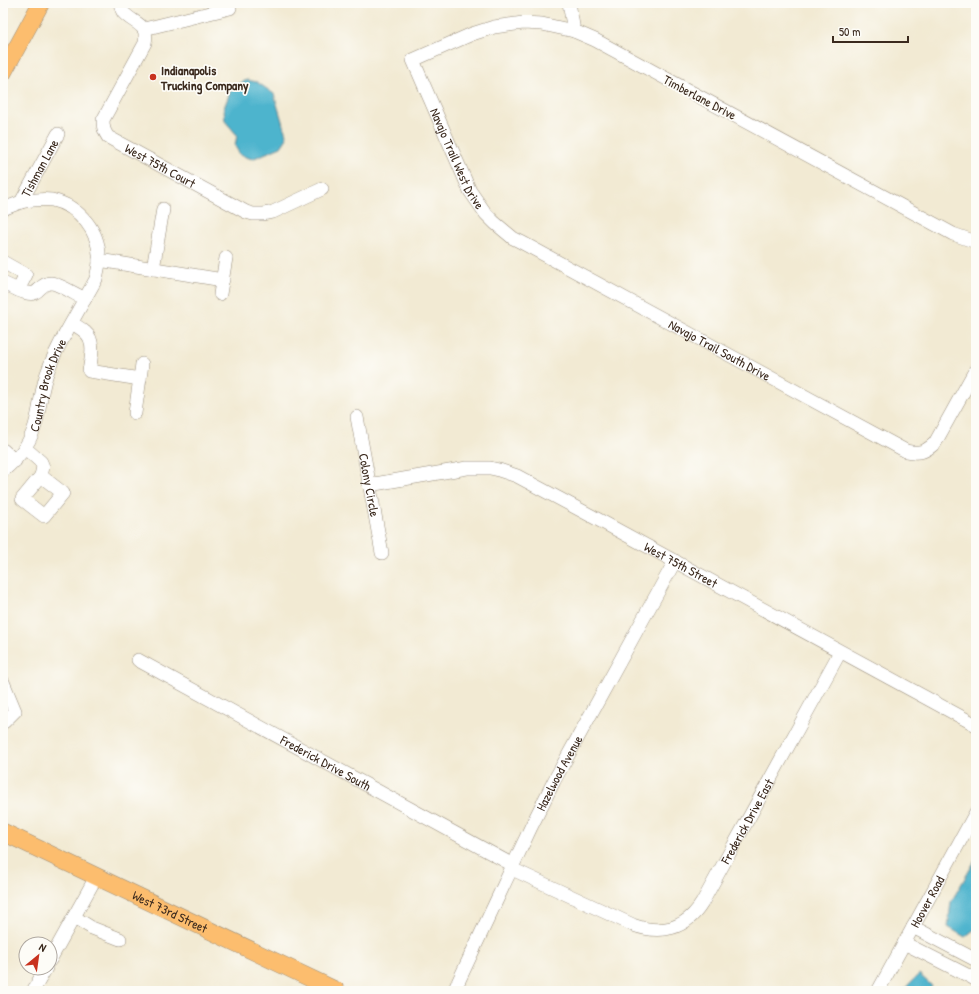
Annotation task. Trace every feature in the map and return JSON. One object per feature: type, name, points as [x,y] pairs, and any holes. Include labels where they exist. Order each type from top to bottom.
[{"type":"main road","points":[[3,73],[41,3]]},
{"type":"main road","name":"West 73rd Street","points":[[3,832],[337,991]]},
{"type":"street","points":[[120,3],[121,9],[124,13],[144,30],[230,8]]},
{"type":"street","points":[[569,3],[574,31]]},
{"type":"street","name":"Timberlane Drive","points":[[413,60],[472,34],[494,27],[542,24],[574,31],[595,40],[953,234],[976,242]]},
{"type":"street","name":"West 75th Court","points":[[144,30],[147,37],[146,43],[103,120],[104,131],[108,137],[246,212],[253,214],[273,212],[322,189]]},
{"type":"street","name":"Navajo Trail West Drive","points":[[413,60],[470,191],[486,214],[495,223],[513,238],[521,242]]},
{"type":"street","name":"Tishman Lane","points":[[21,202],[58,134]]},
{"type":"street","name":"Tishman Lane","points":[[3,209],[21,202],[29,201],[51,200],[64,204],[76,211],[89,224],[97,241],[100,260]]},
{"type":"street","points":[[153,269],[163,209]]},
{"type":"street","name":"Navajo Trail South Drive","points":[[521,242],[906,451],[920,452],[927,450],[935,443],[976,369]]},
{"type":"street","points":[[220,294],[226,258]]},
{"type":"street","points":[[100,260],[223,280]]},
{"type":"street","name":"Country Brook Drive","points":[[3,471],[15,461],[30,440],[38,418],[43,386],[49,368],[56,351],[96,279],[100,260]]},
{"type":"street","points":[[3,262],[26,275],[18,290]]},
{"type":"street","points":[[3,283],[31,294],[37,292],[42,286],[49,282],[55,283],[85,299]]},
{"type":"street","name":"Country Brook Drive","points":[[72,323],[84,331],[91,340],[92,348],[89,371],[140,379]]},
{"type":"street","points":[[135,413],[142,364]]},
{"type":"street","name":"Colony Circle","points":[[357,416],[382,553]]},
{"type":"street","name":"Country Brook Drive","points":[[25,448],[41,462],[43,467],[41,476]]},
{"type":"street","points":[[3,450],[15,461]]},
{"type":"street","name":"West 75th Street","points":[[369,485],[467,468],[490,468],[517,476],[976,725]]},
{"type":"street","name":"Hazelwood Avenue","points":[[454,991],[534,820],[554,781],[675,561]]},
{"type":"street","name":"Frederick Drive East","points":[[614,916],[633,925],[652,930],[669,928],[690,918],[702,902],[840,652]]},
{"type":"street","name":"Frederick Drive South","points":[[138,660],[513,867],[614,916]]},
{"type":"street","points":[[3,682],[15,711],[3,722]]},
{"type":"street","name":"Hoover Road","points":[[878,991],[976,812]]},
{"type":"street","points":[[58,946],[96,877]]},
{"type":"street","points":[[74,917],[92,928],[120,939]]},
{"type":"street","points":[[913,927],[976,960]]},
{"type":"street","points":[[904,943],[976,980]]},
{"type":"street","points":[[33,991],[41,976]]},
{"type":"water","points":[[247,80],[257,82],[274,94],[287,138],[281,147],[252,159],[240,155],[235,146],[237,135],[225,121],[224,108],[232,87]]},
{"type":"water","points":[[976,859],[976,928],[965,937],[948,927],[951,902]]},
{"type":"water","points":[[919,974],[932,986],[929,991],[904,991],[908,985]]},
{"type":"place","name":"Indianapolis Trucking Company","points":[[153,77]]}]
